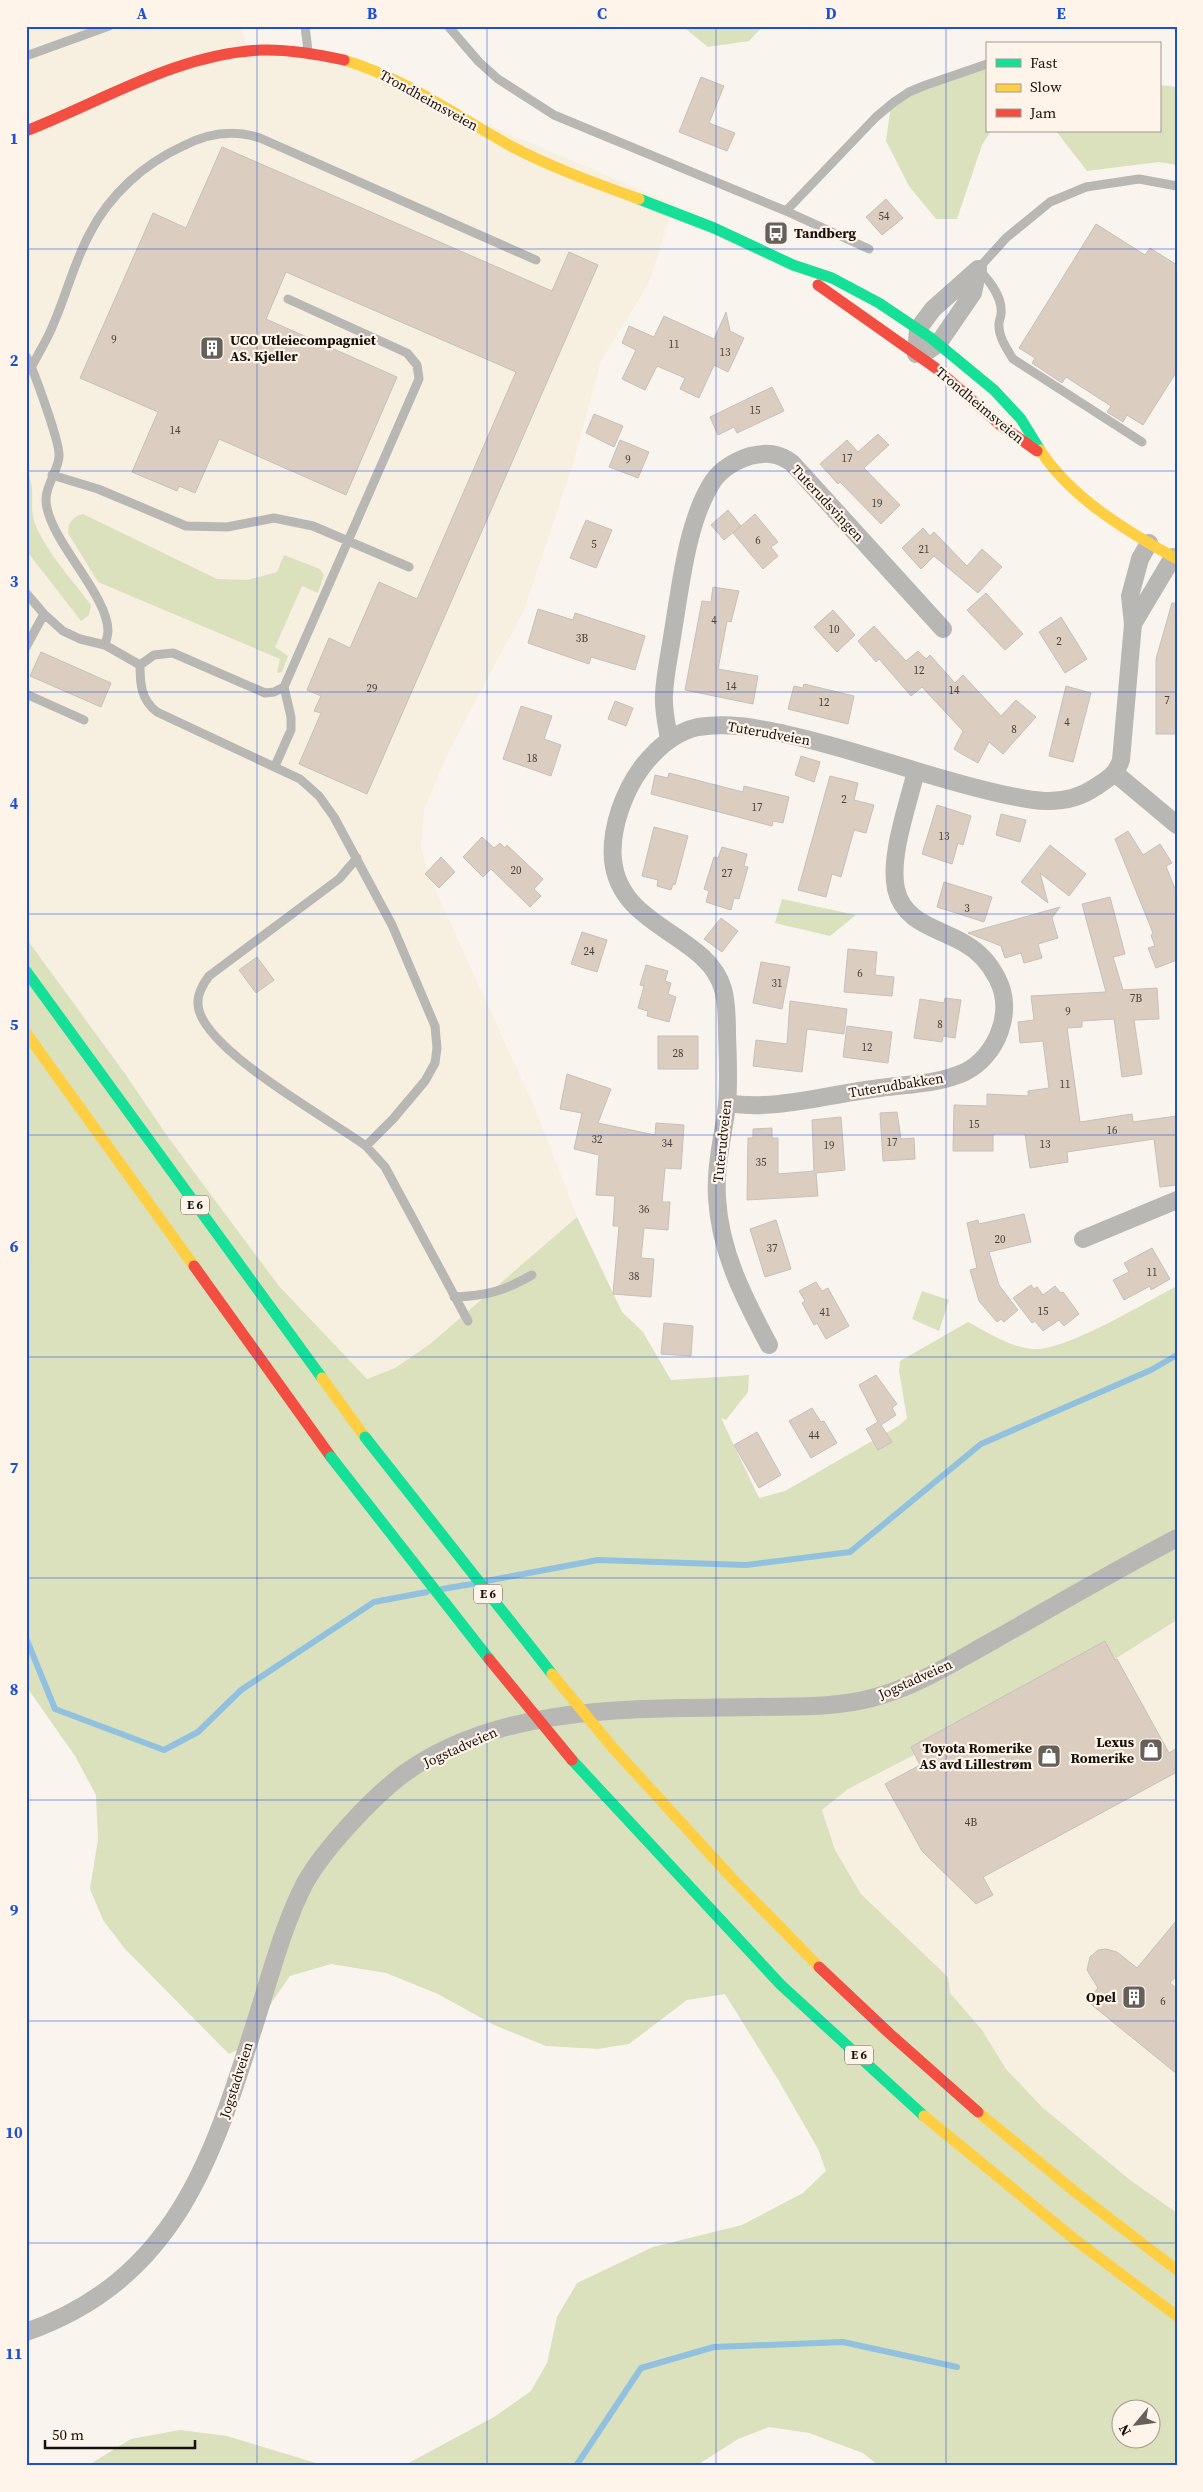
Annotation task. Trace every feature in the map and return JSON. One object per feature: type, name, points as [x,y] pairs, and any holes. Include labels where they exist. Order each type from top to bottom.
[{"type":"main road","name":"Trondheimsveien","points":[[26,131],[166,72],[201,60],[260,50],[308,52],[350,60],[396,78],[537,159],[595,184],[702,222],[790,264],[833,278],[866,295],[938,344],[1013,410],[1045,456]]},
{"type":"main road","name":"Trondheimsveien","points":[[790,264],[957,385],[999,424],[1045,456],[1095,505],[1149,543],[1175,558]]},
{"type":"main road","name":"E 6","points":[[26,971],[365,1436],[505,1616],[613,1748],[697,1841],[801,1949],[948,2086],[1105,2217],[1177,2270]]},
{"type":"main road","name":"E 6","points":[[26,1033],[331,1457],[473,1639],[572,1760],[788,1991],[930,2120],[1078,2242],[1177,2316]]},
{"type":"street","name":"Trondheimsveien","points":[[918,329],[933,309],[978,269]]},
{"type":"street","name":"Trondheimsveien","points":[[916,354],[929,350],[938,344],[973,293],[978,269]]},
{"type":"street","points":[[916,354],[918,329]]},
{"type":"street","name":"Tuterudsvingen","points":[[669,740],[664,696],[684,567],[691,539],[705,495],[714,480],[725,467],[744,458],[772,453],[781,455],[792,463],[943,629]]},
{"type":"street","points":[[1149,543],[1140,559],[1130,596],[1133,624],[1121,760],[1116,774],[1177,825]]},
{"type":"street","points":[[1133,624],[1175,558]]},
{"type":"street","name":"Tuterudveien","points":[[769,1345],[728,1259],[717,1199],[717,1175],[727,1103],[728,1078],[726,1004],[718,975],[707,960],[640,911],[629,900],[620,886],[613,862],[615,829],[633,778],[658,748],[669,740],[695,728],[722,725],[746,726],[809,739],[975,788],[1021,799],[1050,802],[1072,799],[1090,791],[1116,774]]},
{"type":"street","name":"Tuterudbakken","points":[[727,1103],[740,1105],[780,1103],[939,1081],[965,1072],[990,1052],[999,1036],[1003,1015],[1001,986],[997,976],[983,957],[964,943],[931,929],[914,918],[902,903],[896,890],[894,873],[899,842],[916,771]]},
{"type":"street","points":[[1083,1239],[1177,1200]]},
{"type":"street","name":"Jogstadveien","points":[[26,2332],[58,2321],[102,2295],[146,2257],[180,2211],[205,2167],[224,2118],[286,1925],[307,1880],[340,1837],[369,1804],[402,1775],[428,1759],[507,1726],[564,1715],[636,1709],[835,1705],[874,1698],[916,1682],[955,1662],[1177,1538]]},
{"type":"lane","points":[[26,56],[109,26]]},
{"type":"lane","points":[[305,26],[308,52]]},
{"type":"lane","points":[[448,26],[479,62],[498,79],[554,115],[786,211],[869,249]]},
{"type":"lane","points":[[786,211],[876,116],[894,102],[909,92],[986,64]]},
{"type":"lane","points":[[32,366],[50,332],[89,234],[122,188],[140,172],[176,149],[220,133],[249,134],[260,138],[536,260]]},
{"type":"lane","name":"Trondheimsveien","points":[[978,269],[1006,238],[1050,202],[1086,187],[1139,179],[1177,186]]},
{"type":"lane","points":[[978,269],[989,282],[1000,301],[1002,313],[998,325],[1004,343],[1013,359],[1142,442]]},
{"type":"lane","points":[[275,766],[291,730],[291,717],[284,687],[419,379],[420,371],[407,353],[288,299]]},
{"type":"lane","points":[[26,356],[32,366],[59,457],[48,485],[46,508],[58,535],[104,612],[108,632],[105,646]]},
{"type":"lane","points":[[52,475],[98,489],[186,526],[227,527],[274,518],[312,526],[348,539],[409,567]]},
{"type":"lane","points":[[26,593],[44,614],[63,631],[80,639],[105,646],[140,666]]},
{"type":"lane","points":[[26,647],[44,614]]},
{"type":"lane","points":[[140,666],[154,655],[173,652],[265,693],[274,692],[284,687]]},
{"type":"lane","points":[[140,666],[142,691],[151,707],[300,779],[319,796],[334,816],[392,925],[435,1026],[437,1048],[435,1063],[425,1081],[393,1119],[366,1146]]},
{"type":"lane","points":[[26,694],[84,720]]},
{"type":"lane","points":[[357,858],[339,879],[209,976],[202,986],[198,1005],[201,1016],[216,1039],[248,1066],[366,1146],[385,1167],[468,1321]]},
{"type":"lane","points":[[454,1298],[481,1296],[506,1290],[532,1275]]},
{"type":"shaded area","points":[[26,26],[242,26],[247,50],[313,50],[674,204],[649,283],[601,361],[573,464],[524,610],[447,755],[424,810],[421,849],[435,889],[537,1113],[577,1217],[554,1239],[430,1344],[395,1368],[367,1379],[279,1286],[168,1137],[126,1075],[26,938]]},
{"type":"shaded area","points":[[1177,1620],[1177,2213],[1130,2180],[1042,2107],[1006,2069],[982,2030],[950,1993],[948,1977],[861,1894],[835,1850],[822,1810],[848,1789],[957,1733],[1115,1659]]},
{"type":"green space","points":[[682,26],[763,26],[749,41],[708,47]]},
{"type":"green space","points":[[986,67],[986,132],[990,132],[982,145],[957,219],[936,219],[909,186],[886,141],[891,105],[905,92]]},
{"type":"green space","points":[[1160,85],[1177,87],[1177,165],[1159,162],[1087,171],[1057,132],[1160,132]]},
{"type":"green space","points":[[26,471],[32,489],[34,521],[39,532],[59,564],[91,605],[89,615],[81,621],[26,550]]},
{"type":"green space","points":[[83,514],[217,579],[247,580],[277,572],[284,555],[320,569],[324,575],[318,593],[302,586],[275,647],[288,656],[282,672],[277,673],[280,659],[98,582],[68,533],[72,520],[76,516]]},
{"type":"green space","points":[[782,899],[856,915],[830,936],[775,923]]},
{"type":"green space","points":[[26,938],[126,1075],[168,1137],[279,1286],[367,1379],[395,1368],[430,1344],[577,1217],[622,1312],[643,1332],[671,1380],[749,1375],[748,1392],[726,1420],[721,1418],[759,1498],[785,1491],[900,1425],[907,1418],[899,1371],[900,1361],[968,1322],[1014,1345],[1031,1349],[1045,1348],[1083,1335],[1177,1286],[1177,1620],[1115,1659],[957,1733],[848,1789],[822,1810],[835,1850],[861,1894],[948,1977],[950,1993],[982,2030],[1006,2069],[1042,2107],[1130,2180],[1177,2213],[1177,2466],[879,2466],[863,2453],[809,2433],[769,2427],[738,2439],[696,2466],[403,2466],[494,2417],[531,2391],[547,2363],[557,2317],[577,2283],[653,2247],[742,2225],[803,2193],[826,2171],[818,2149],[779,2081],[725,1994],[687,2000],[629,2044],[598,2049],[546,2046],[494,2025],[438,1994],[386,1973],[331,1964],[290,1976],[240,2049],[229,2054],[125,1949],[103,1920],[90,1889],[98,1839],[96,1795],[75,1756],[26,1686]]},
{"type":"green space","points":[[922,1291],[949,1300],[939,1331],[912,1319]]},
{"type":"green space","points":[[180,2430],[227,2436],[326,2466],[87,2466],[131,2439]]},
{"type":"building","points":[[701,77],[724,86],[709,123],[735,133],[727,151],[679,132]]},
{"type":"building","points":[[222,147],[552,291],[569,252],[598,265],[367,794],[299,764],[321,713],[314,711],[321,696],[307,690],[329,638],[350,648],[379,582],[417,599],[516,372],[286,272],[266,319],[397,377],[346,495],[219,439],[195,493],[179,486],[177,491],[132,472],[158,412],[80,378],[153,213],[186,228]]},
{"type":"building","points":[[886,199],[903,218],[882,235],[866,217]]},
{"type":"building","points":[[1096,224],[1145,255],[1150,248],[1177,265],[1177,371],[1143,425],[1127,415],[1123,422],[1107,412],[1111,406],[1066,377],[1062,383],[1032,363],[1035,358],[1019,348]]},
{"type":"building","points":[[726,312],[730,331],[744,338],[728,372],[714,365],[699,398],[680,389],[685,378],[657,366],[645,390],[622,379],[636,350],[622,343],[629,326],[654,337],[664,316],[714,339]]},
{"type":"building","points":[[772,387],[784,411],[737,433],[734,427],[718,435],[710,417]]},
{"type":"building","points":[[594,414],[623,426],[614,447],[586,433]]},
{"type":"building","points":[[878,434],[889,445],[864,468],[900,505],[881,524],[840,482],[838,484],[820,464],[847,440],[858,452]]},
{"type":"building","points":[[620,440],[649,452],[638,478],[609,467]]},
{"type":"building","points":[[728,510],[741,526],[724,540],[711,525]]},
{"type":"building","points":[[755,514],[778,542],[771,547],[778,556],[763,569],[733,533]]},
{"type":"building","points":[[586,520],[612,530],[596,568],[570,558]]},
{"type":"building","points":[[923,528],[930,536],[934,532],[967,566],[982,549],[1002,567],[978,593],[934,556],[921,569],[902,548]]},
{"type":"building","points":[[713,587],[739,591],[731,622],[727,621],[718,669],[758,676],[753,704],[685,690],[702,601],[711,602]]},
{"type":"building","points":[[986,593],[1023,634],[1005,650],[967,610]]},
{"type":"building","points":[[1172,603],[1177,603],[1177,734],[1156,734],[1156,659]]},
{"type":"building","points":[[538,609],[573,620],[575,613],[645,636],[635,670],[591,657],[589,664],[528,643]]},
{"type":"building","points":[[833,610],[855,635],[837,652],[814,627]]},
{"type":"building","points":[[1061,617],[1087,659],[1065,673],[1039,632]]},
{"type":"building","points":[[874,626],[906,661],[918,651],[926,659],[930,655],[955,683],[963,675],[1001,716],[1016,700],[1036,717],[1003,754],[989,742],[978,763],[960,753],[954,749],[963,731],[922,687],[911,696],[879,659],[876,662],[858,641]]},
{"type":"building","points":[[41,652],[111,683],[101,707],[30,676]]},
{"type":"building","points":[[804,684],[854,696],[848,724],[788,709],[794,686],[803,688]]},
{"type":"building","points":[[1066,686],[1091,693],[1073,762],[1049,756]]},
{"type":"building","points":[[615,701],[633,708],[626,726],[608,719]]},
{"type":"building","points":[[521,706],[552,716],[544,739],[561,745],[551,776],[503,759]]},
{"type":"building","points":[[801,756],[820,762],[814,782],[795,775]]},
{"type":"building","points":[[669,773],[743,792],[744,786],[789,797],[783,823],[773,821],[772,826],[651,794],[655,775],[668,778]]},
{"type":"building","points":[[830,776],[858,783],[854,800],[874,805],[866,833],[854,830],[841,877],[832,874],[826,897],[798,890]]},
{"type":"building","points":[[937,805],[971,816],[963,845],[958,843],[952,864],[922,854]]},
{"type":"building","points":[[1001,814],[1026,820],[1020,842],[996,835]]},
{"type":"building","points":[[654,827],[688,836],[675,885],[673,884],[671,890],[657,886],[658,880],[642,876]]},
{"type":"building","points":[[1128,831],[1143,855],[1160,844],[1172,863],[1166,866],[1177,894],[1177,960],[1156,968],[1148,948],[1155,946],[1151,935],[1153,933],[1115,839]]},
{"type":"building","points":[[482,837],[494,848],[500,843],[505,848],[507,845],[543,879],[534,889],[541,896],[530,907],[491,869],[483,877],[463,857]]},
{"type":"building","points":[[1050,845],[1086,874],[1069,896],[1040,873],[1048,903],[1021,882]]},
{"type":"building","points":[[722,847],[747,854],[744,866],[748,867],[739,899],[734,898],[731,910],[706,902],[709,891],[704,889],[714,857],[718,858]]},
{"type":"building","points":[[441,857],[455,872],[439,888],[425,874]]},
{"type":"building","points":[[944,882],[992,897],[984,922],[937,907]]},
{"type":"building","points":[[1110,897],[1125,954],[1113,957],[1123,990],[1157,988],[1159,1019],[1134,1020],[1142,1074],[1122,1077],[1114,1019],[1082,1021],[1082,1027],[1067,1028],[1080,1122],[1132,1114],[1133,1122],[1177,1116],[1177,1185],[1160,1187],[1154,1139],[1067,1152],[1068,1162],[1030,1168],[1025,1134],[993,1134],[993,1151],[953,1151],[954,1105],[987,1106],[987,1094],[1028,1096],[1028,1091],[1049,1088],[1043,1041],[1020,1043],[1018,1022],[1034,1020],[1031,996],[1106,992],[1082,904]]},
{"type":"building","points":[[1060,907],[1052,918],[1058,938],[1038,944],[1042,958],[1024,963],[1021,953],[1005,958],[1001,946],[968,933]]},
{"type":"building","points":[[721,918],[738,931],[722,952],[704,939]]},
{"type":"building","points":[[582,932],[607,940],[597,972],[571,964]]},
{"type":"building","points":[[848,949],[877,952],[875,975],[894,977],[892,996],[844,992]]},
{"type":"building","points":[[257,957],[274,980],[256,993],[239,970]]},
{"type":"building","points":[[761,962],[790,967],[782,1009],[753,1003]]},
{"type":"building","points":[[646,965],[668,971],[665,981],[671,983],[668,994],[676,997],[669,1022],[647,1016],[648,1011],[638,1008],[644,986],[640,985]]},
{"type":"building","points":[[945,998],[961,1000],[955,1038],[943,1036],[942,1042],[914,1038],[920,999],[944,1003]]},
{"type":"building","points":[[790,1001],[847,1009],[844,1034],[807,1029],[802,1072],[753,1066],[756,1040],[787,1044]]},
{"type":"building","points":[[847,1026],[892,1032],[888,1063],[843,1057]]},
{"type":"building","points":[[658,1036],[698,1036],[698,1069],[658,1069]]},
{"type":"building","points":[[567,1074],[611,1089],[598,1123],[655,1135],[656,1123],[684,1125],[681,1169],[665,1168],[662,1202],[670,1202],[668,1230],[644,1228],[641,1258],[654,1259],[651,1297],[613,1294],[619,1226],[613,1226],[615,1196],[596,1195],[599,1155],[574,1149],[582,1113],[560,1109]]},
{"type":"building","points":[[897,1112],[901,1139],[914,1138],[915,1159],[883,1161],[880,1113]]},
{"type":"building","points":[[841,1117],[845,1170],[816,1173],[818,1196],[747,1200],[748,1138],[753,1138],[753,1129],[772,1128],[772,1138],[778,1138],[778,1174],[814,1171],[812,1120]]},
{"type":"building","points":[[1024,1214],[1031,1242],[989,1252],[999,1285],[1018,1310],[1004,1322],[1001,1319],[997,1322],[979,1301],[970,1270],[977,1268],[967,1223],[978,1220],[979,1224]]},
{"type":"building","points":[[776,1220],[791,1269],[765,1277],[750,1229]]},
{"type":"building","points":[[1152,1248],[1170,1279],[1151,1290],[1150,1286],[1124,1300],[1113,1280],[1129,1272],[1124,1263]]},
{"type":"building","points":[[816,1282],[822,1291],[828,1288],[849,1326],[826,1339],[817,1323],[814,1325],[802,1303],[805,1301],[799,1291]]},
{"type":"building","points":[[1031,1285],[1034,1289],[1037,1287],[1043,1295],[1055,1286],[1061,1293],[1063,1292],[1079,1314],[1064,1326],[1059,1320],[1043,1331],[1035,1321],[1032,1323],[1013,1298]]},
{"type":"building","points":[[664,1323],[693,1326],[691,1356],[661,1354]]},
{"type":"building","points":[[876,1375],[897,1404],[892,1408],[896,1415],[881,1425],[892,1442],[878,1450],[866,1429],[878,1422],[859,1385]]},
{"type":"building","points":[[812,1408],[821,1422],[824,1421],[837,1443],[811,1458],[789,1421]]},
{"type":"building","points":[[757,1432],[781,1475],[759,1488],[734,1445]]},
{"type":"building","points":[[1105,1641],[1169,1753],[1177,1748],[1177,1772],[983,1877],[993,1895],[976,1904],[922,1851],[885,1784],[920,1765],[911,1747]]},
{"type":"building","name":"Opel","points":[[1177,1920],[1177,1975],[1170,1983],[1177,1989],[1177,2074],[1087,2001],[1098,1988],[1087,1970],[1090,1957],[1098,1950],[1106,1949],[1117,1952],[1137,1968]]},
{"type":"waterway","points":[[486,1581],[598,1560],[746,1565],[850,1552],[981,1444],[1151,1370],[1177,1355]]},
{"type":"waterway","points":[[442,1589],[472,1584]]},
{"type":"waterway","points":[[26,1638],[55,1709],[164,1750],[198,1732],[241,1690],[374,1602],[427,1592]]},
{"type":"waterway","points":[[576,2466],[641,2368],[714,2347],[843,2342],[957,2367]]},
{"type":"traffic: fast","points":[[639,199],[714,228],[793,265],[832,278],[879,303],[931,338],[994,390],[1021,419],[1040,450]]},
{"type":"traffic: fast","points":[[26,971],[322,1378]]},
{"type":"traffic: fast","points":[[365,1437],[552,1674]]},
{"type":"traffic: fast","points":[[331,1457],[489,1659]]},
{"type":"traffic: fast","points":[[572,1760],[781,1985],[924,2116]]},
{"type":"traffic: slow","points":[[344,60],[408,87],[509,145],[540,160],[639,199]]},
{"type":"traffic: slow","points":[[1040,450],[1053,467],[1084,498],[1120,525],[1177,559]]},
{"type":"traffic: slow","points":[[26,1033],[194,1266]]},
{"type":"traffic: slow","points":[[322,1378],[365,1437]]},
{"type":"traffic: slow","points":[[552,1674],[613,1748]]},
{"type":"traffic: slow","points":[[613,1748],[729,1875],[819,1967]]},
{"type":"traffic: slow","points":[[978,2112],[1079,2195],[1177,2270]]},
{"type":"traffic: slow","points":[[924,2116],[1078,2242],[1177,2316]]},
{"type":"traffic: jam","points":[[26,131],[170,69],[230,53],[282,50],[344,60]]},
{"type":"traffic: jam","points":[[818,285],[937,369],[999,424],[1037,451]]},
{"type":"traffic: jam","points":[[194,1266],[331,1457]]},
{"type":"traffic: jam","points":[[489,1659],[572,1760]]},
{"type":"traffic: jam","points":[[819,1967],[890,2034],[978,2112]]},
{"type":"place","name":"Tandberg","points":[[776,233]]},
{"type":"place","name":"UCO Utleiecompagniet AS. Kjeller","points":[[212,348]]},
{"type":"place","name":"Lexus Romerike","points":[[1151,1750]]},
{"type":"place","name":"Toyota Romerike AS avd Lillestrøm","points":[[1049,1756]]},
{"type":"place","name":"Opel","points":[[1134,1997]]}]
